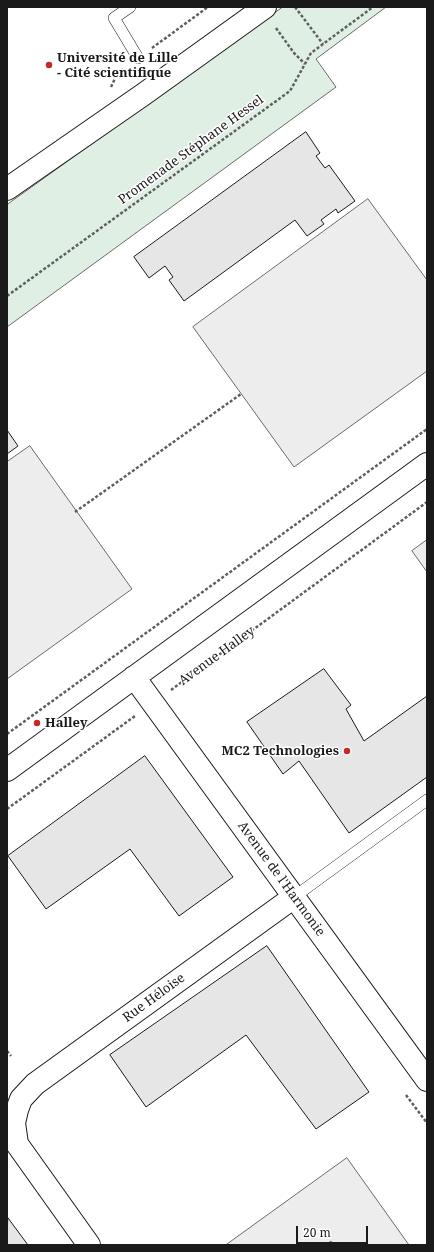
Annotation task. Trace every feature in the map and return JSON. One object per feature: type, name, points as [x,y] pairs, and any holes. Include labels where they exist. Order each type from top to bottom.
[{"type":"street","points":[[7,189],[137,99],[264,7]]},
{"type":"street","points":[[7,770],[427,464]]},
{"type":"street","name":"Avenue de l'Harmonie","points":[[134,677],[427,1080]]},
{"type":"street","name":"Rue Héloise","points":[[89,1245],[11,1137],[21,1098],[35,1084],[294,896]]},
{"type":"lane","points":[[130,7],[114,18],[138,58]]},
{"type":"lane","name":"Rue Héloise","points":[[294,896],[427,800]]},
{"type":"path","points":[[295,7],[323,44]]},
{"type":"path","name":"Promenade Stéphane Hessel","points":[[7,296],[290,91],[311,53],[373,7]]},
{"type":"path","points":[[274,26],[294,54],[305,64]]},
{"type":"path","points":[[75,512],[241,394]]},
{"type":"path","points":[[7,734],[427,429]]},
{"type":"path","name":"Avenue Halley","points":[[7,809],[427,502]]},
{"type":"path","points":[[7,1051],[11,1056]]},
{"type":"green space","points":[[283,7],[386,7],[316,59],[336,87],[7,327],[7,205]]},
{"type":"shaded area","points":[[368,199],[427,280],[427,371],[294,467],[193,327]]},
{"type":"shaded area","points":[[30,446],[132,589],[7,679],[7,462]]},
{"type":"shaded area","points":[[427,540],[427,572],[412,551]]},
{"type":"shaded area","points":[[347,1158],[409,1245],[333,1245],[331,1241],[325,1245],[226,1245]]},
{"type":"building","points":[[306,132],[320,153],[316,156],[325,168],[329,165],[355,201],[338,213],[336,209],[321,220],[324,224],[307,236],[295,220],[184,301],[169,280],[173,277],[165,266],[149,278],[134,257]]},
{"type":"building","points":[[7,430],[18,446],[7,454]]},
{"type":"building","name":"MC2 Technologies","points":[[324,669],[351,705],[346,709],[364,741],[427,696],[427,777],[349,833],[299,761],[283,774],[247,722]]},
{"type":"building","points":[[145,756],[233,877],[179,916],[130,849],[46,909],[8,856]]},
{"type":"building","points":[[267,946],[369,1092],[316,1129],[246,1035],[146,1107],[110,1055]]},
{"type":"building","points":[[8,1218],[28,1245],[7,1245]]},
{"type":"place","name":"Université de Lille ‐ Cité scientifique","points":[[49,65]]},
{"type":"place","name":"Halley","points":[[37,723]]},
{"type":"place","name":"MC2 Technologies","points":[[347,751]]}]
